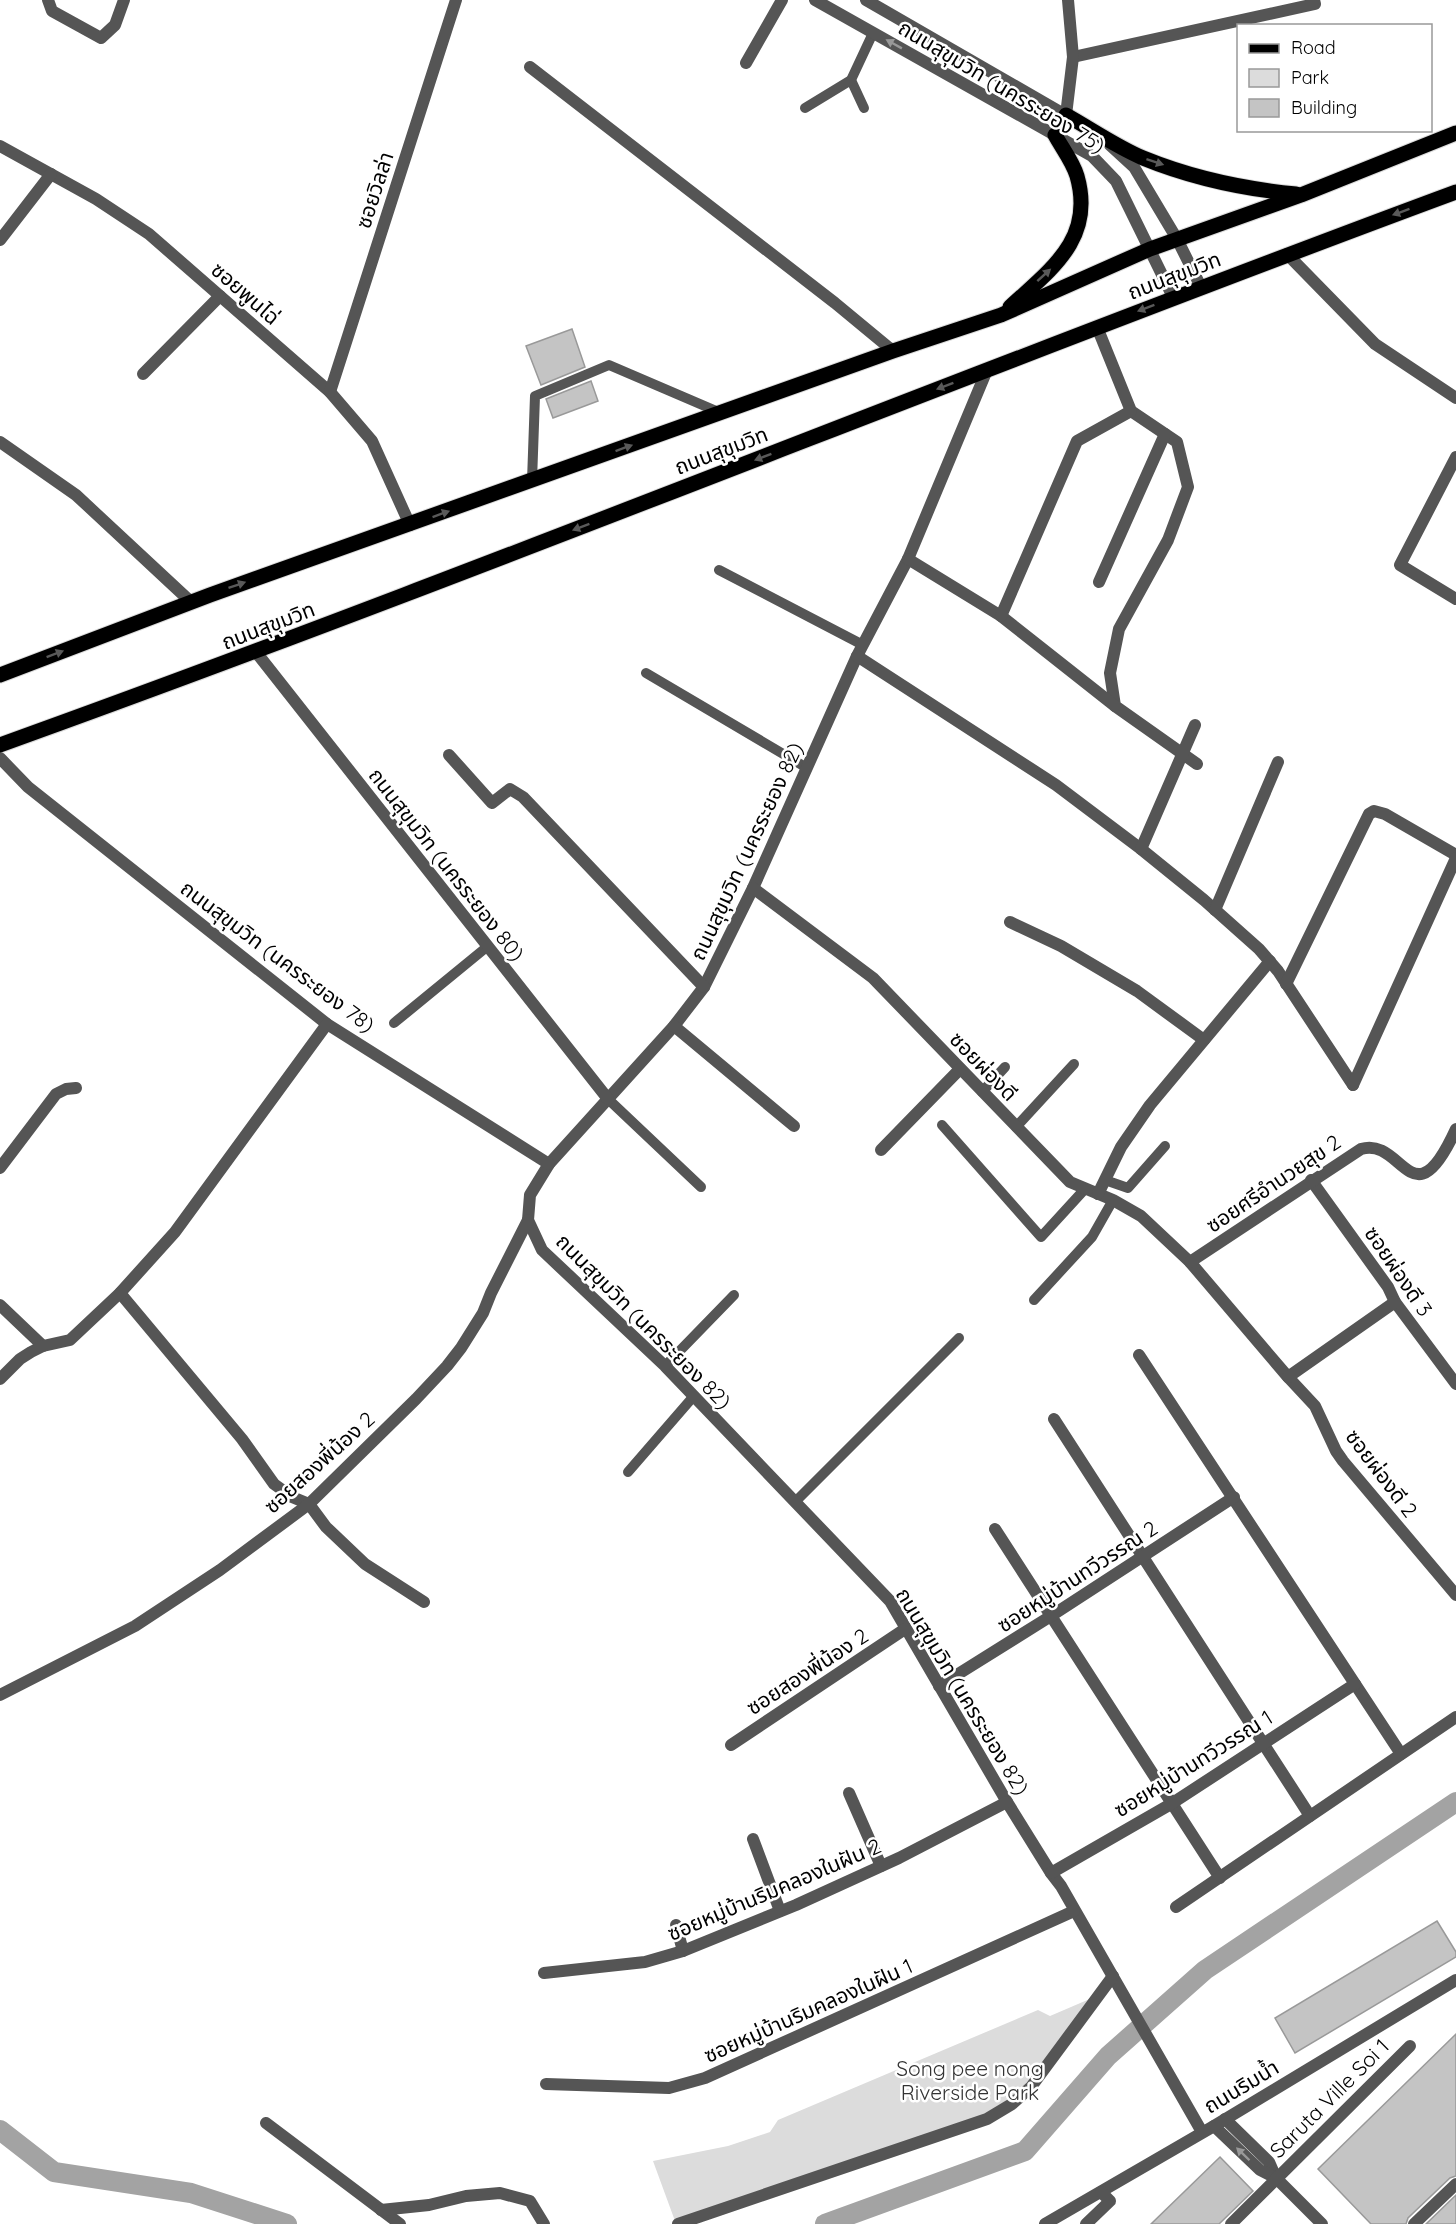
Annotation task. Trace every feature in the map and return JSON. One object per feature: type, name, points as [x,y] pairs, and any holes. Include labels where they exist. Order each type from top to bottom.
[{"type":"main road","points":[[1066,115],[1142,158],[1200,177],[1251,189],[1301,195]]},
{"type":"main road","name":"ถนนสุขุมวิท","points":[[0,675],[191,602],[893,351],[1001,315],[1150,249],[1301,195],[1456,133]]},
{"type":"main road","points":[[1001,315],[1054,267],[1070,246],[1079,220],[1080,193],[1076,173],[1054,135]]},
{"type":"main road","name":"ถนนสุขุมวิท","points":[[0,745],[256,652],[1173,297],[1456,192]]},
{"type":"street","points":[[48,0],[52,11],[101,38],[115,25],[124,0]]},
{"type":"street","name":"ซอยวิลล่า","points":[[330,392],[456,0]]},
{"type":"street","points":[[746,63],[782,0]]},
{"type":"street","name":"ถนนสุขุมวิท (นครระยอง 75)","points":[[815,0],[1092,156],[1116,181],[1173,297]]},
{"type":"street","name":"ถนนสุขุมวิท (นครระยอง 75)","points":[[866,0],[1066,115],[1105,140],[1134,167],[1177,239],[1201,287]]},
{"type":"street","points":[[1066,115],[1073,57],[1068,0]]},
{"type":"street","points":[[1073,57],[1315,4],[1314,0]]},
{"type":"street","points":[[530,67],[826,296],[893,351]]},
{"type":"street","name":"ซอยพูนไฉ่","points":[[0,146],[96,199],[149,234],[330,392],[372,441],[410,525]]},
{"type":"street","points":[[0,240],[51,174]]},
{"type":"street","points":[[1287,254],[1375,344],[1456,398]]},
{"type":"street","points":[[143,374],[220,296]]},
{"type":"street","points":[[1097,327],[1131,411],[1177,442],[1188,487],[1168,540],[1119,629],[1110,673],[1115,705]]},
{"type":"street","name":"ถนนสุขุมวิท (นครระยอง 82)","points":[[987,370],[908,559],[860,650],[753,888],[704,987],[674,1026],[549,1164],[530,1195],[528,1220],[542,1250],[665,1366],[890,1601],[1007,1802],[1061,1886],[1202,2132]]},
{"type":"street","points":[[1001,616],[1077,441],[1131,411]]},
{"type":"street","points":[[1099,582],[1165,434]]},
{"type":"street","points":[[0,442],[75,495],[191,602]]},
{"type":"street","points":[[1456,457],[1400,565],[1456,599]]},
{"type":"street","points":[[908,559],[1001,616],[1115,705],[1197,764]]},
{"type":"street","points":[[860,650],[1056,785],[1141,849],[1215,909],[1270,961],[1353,1085],[1456,856],[1385,814],[1374,811],[1369,814],[1287,984]]},
{"type":"street","name":"ถนนสุขุมวิท (นครระยอง 80)","points":[[256,652],[608,1099]]},
{"type":"street","points":[[1141,849],[1195,725]]},
{"type":"street","points":[[449,755],[492,803],[510,789],[523,797],[704,987]]},
{"type":"street","name":"ถนนสุขุมวิท (นครระยอง 78)","points":[[0,758],[28,787],[327,1024],[549,1164]]},
{"type":"street","points":[[1215,909],[1278,762]]},
{"type":"street","name":"ซอยผ่องดี","points":[[753,888],[873,978],[1070,1182],[1084,1190],[1113,1200],[1141,1216],[1190,1262]]},
{"type":"street","points":[[1010,922],[1061,946],[1137,991],[1204,1040]]},
{"type":"street","points":[[1098,1194],[1135,1126],[1270,961]]},
{"type":"street","points":[[0,1379],[20,1359],[43,1346],[70,1341],[120,1293],[175,1232],[327,1024]]},
{"type":"street","points":[[674,1026],[794,1126]]},
{"type":"street","points":[[881,1150],[960,1069]]},
{"type":"street","points":[[0,1168],[56,1094],[66,1089],[76,1088]]},
{"type":"street","name":"ซอยศรีอำนวยสุข 2","points":[[1190,1262],[1355,1151],[1367,1147],[1382,1150],[1407,1171],[1414,1174],[1427,1173],[1449,1143],[1456,1129]]},
{"type":"street","name":"ซอยผ่องดี 3","points":[[1311,1180],[1388,1287],[1395,1302],[1456,1384]]},
{"type":"street","name":"ซอยสองพี่น้อง 2","points":[[0,1695],[135,1626],[220,1570],[309,1504],[416,1399],[454,1358],[483,1313],[528,1220]]},
{"type":"street","name":"ซอยผ่องดี 2","points":[[1190,1262],[1315,1406],[1336,1451],[1456,1595]]},
{"type":"street","points":[[120,1293],[242,1439],[274,1484],[292,1497],[309,1504],[326,1527],[365,1564],[424,1602]]},
{"type":"street","points":[[1288,1377],[1395,1302]]},
{"type":"street","points":[[0,1305],[43,1346]]},
{"type":"street","points":[[1139,1354],[1401,1754]]},
{"type":"street","points":[[1054,1419],[1310,1816]]},
{"type":"street","name":"ซอยหมู่บ้านทวีวรรณ 2","points":[[939,1686],[1143,1558],[1234,1497]]},
{"type":"street","points":[[995,1529],[1220,1878]]},
{"type":"street","name":"ซอยสองพี่น้อง 2","points":[[731,1745],[905,1629]]},
{"type":"street","name":"ซอยหมู่บ้านทวีวรรณ 1","points":[[1051,1873],[1171,1804],[1355,1684]]},
{"type":"street","points":[[1176,1907],[1456,1717]]},
{"type":"street","points":[[849,1793],[881,1866]]},
{"type":"street","name":"ซอยหมู่บ้านริมคลองในฝัน 2","points":[[543,1973],[645,1962],[683,1951],[881,1866],[1007,1802]]},
{"type":"street","points":[[753,1839],[780,1911]]},
{"type":"street","name":"ซอยหมู่บ้านริมคลองในฝัน 1","points":[[546,2084],[669,2088],[705,2078],[1074,1911]]},
{"type":"street","points":[[676,1925],[683,1951]]},
{"type":"street","points":[[678,2224],[987,2119],[1012,2104],[1031,2087],[1113,1976]]},
{"type":"street","name":"ถนนริมน้ำ","points":[[1045,2224],[1214,2126],[1456,1980]]},
{"type":"street","name":"Saruta Ville Soi 1","points":[[1231,2224],[1410,2046]]},
{"type":"street","points":[[1225,2119],[1269,2162],[1276,2178]]},
{"type":"street","points":[[266,2123],[400,2224]]},
{"type":"street","points":[[1214,2126],[1260,2170],[1276,2178],[1322,2224]]},
{"type":"street","points":[[1414,2224],[1456,2184]]},
{"type":"street","points":[[1086,2224],[1110,2200],[1101,2192]]},
{"type":"street","points":[[381,2210],[429,2205],[466,2196],[500,2193],[530,2201],[544,2224]]},
{"type":"lane","points":[[805,108],[850,80],[873,33]]},
{"type":"lane","points":[[850,80],[864,108]]},
{"type":"lane","points":[[532,481],[535,396],[609,365],[721,413]]},
{"type":"lane","points":[[719,570],[860,650]]},
{"type":"lane","points":[[646,673],[807,768]]},
{"type":"lane","points":[[394,1023],[488,946]]},
{"type":"lane","points":[[1017,1127],[1074,1064]]},
{"type":"lane","points":[[982,1092],[1005,1067]]},
{"type":"lane","points":[[608,1099],[701,1187]]},
{"type":"lane","points":[[942,1125],[1041,1237],[1084,1190]]},
{"type":"lane","points":[[1105,1180],[1128,1188],[1165,1146]]},
{"type":"lane","points":[[1034,1300],[1092,1237],[1113,1200]]},
{"type":"lane","points":[[665,1366],[734,1295]]},
{"type":"lane","points":[[795,1502],[959,1338]]},
{"type":"lane","points":[[628,1472],[693,1397]]},
{"type":"green space","name":"Song pee nong Riverside Park","points":[[1092,1998],[1027,2086],[1011,2101],[985,2115],[675,2221],[653,2161],[728,2146],[770,2132],[778,2120],[1038,2010],[1050,2016]]},
{"type":"building","points":[[572,329],[585,367],[541,385],[526,346]]},
{"type":"building","points":[[591,381],[598,401],[553,418],[546,399]]},
{"type":"building","points":[[1437,1921],[1456,1952],[1456,1957],[1295,2053],[1275,2018]]},
{"type":"building","points":[[1456,2034],[1456,2176],[1450,2178],[1408,2218],[1406,2224],[1371,2224],[1318,2169]]},
{"type":"building","points":[[1220,2157],[1253,2191],[1219,2224],[1151,2224]]},
{"type":"building","points":[[1456,2195],[1456,2224],[1426,2224]]},
{"type":"waterway","points":[[825,2224],[1025,2151],[1108,2056],[1205,1970],[1456,1802]]},
{"type":"waterway","points":[[0,2130],[54,2172],[191,2193],[287,2224]]}]
